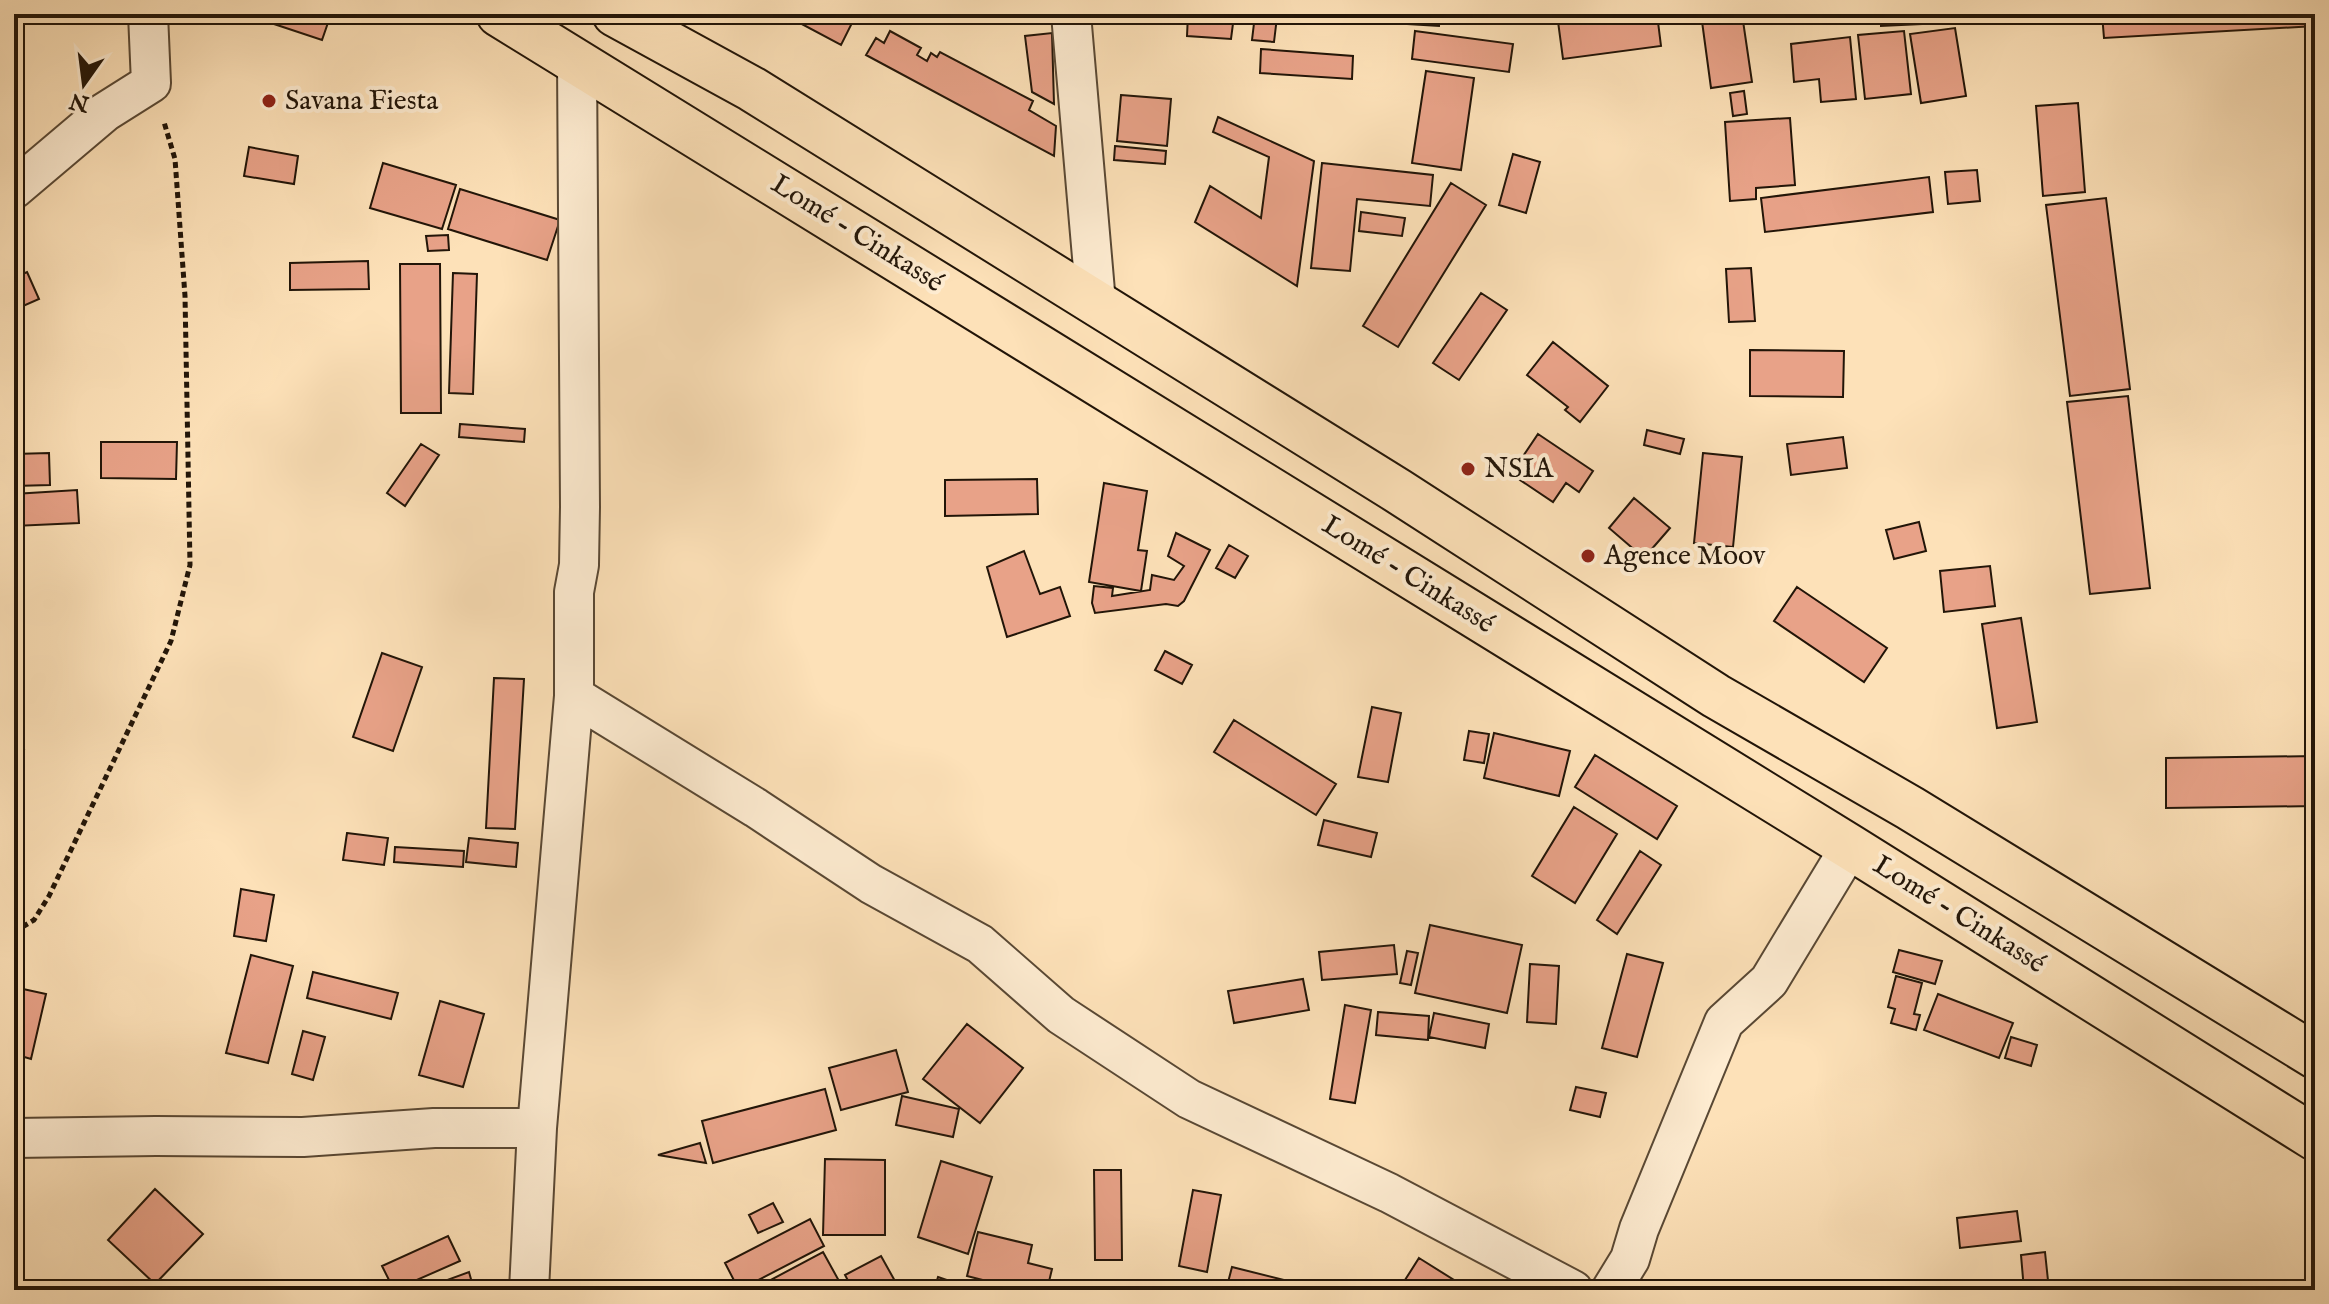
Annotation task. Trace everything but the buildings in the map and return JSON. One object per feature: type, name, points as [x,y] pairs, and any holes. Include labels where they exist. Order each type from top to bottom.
[{"type":"highway","name":"Lomé - Cinkassé","points":[[499,14],[1850,847],[2315,1138]]},
{"type":"highway","points":[[577,61],[599,14]]},
{"type":"highway","points":[[615,14],[752,89],[1398,491],[1716,696],[1910,808],[2315,1056]]},
{"type":"highway","points":[[1689,749],[1716,696]]},
{"type":"street","points":[[14,189],[105,112],[151,83],[148,14]]},
{"type":"street","points":[[1071,14],[1096,303]]},
{"type":"street","points":[[529,1290],[537,1128],[574,696],[574,592],[579,565],[580,507],[577,61]]},
{"type":"street","points":[[574,696],[756,808],[871,884],[980,944],[1061,1015],[1189,1099],[1389,1193],[1566,1288]]},
{"type":"street","points":[[1611,1290],[1630,1259],[1639,1229],[1724,1022],[1769,981],[1850,847]]},
{"type":"street","points":[[14,1138],[303,1137],[434,1128],[537,1128]]},
{"type":"path","points":[[14,932],[34,920],[49,896],[171,641],[190,565],[185,296],[175,159],[151,83]]},
{"type":"place","name":"Savana Fiesta","points":[[269,101]]},
{"type":"place","name":"NSIA","points":[[1468,469]]},
{"type":"place","name":"Agence Moov","points":[[1588,556]]}]
